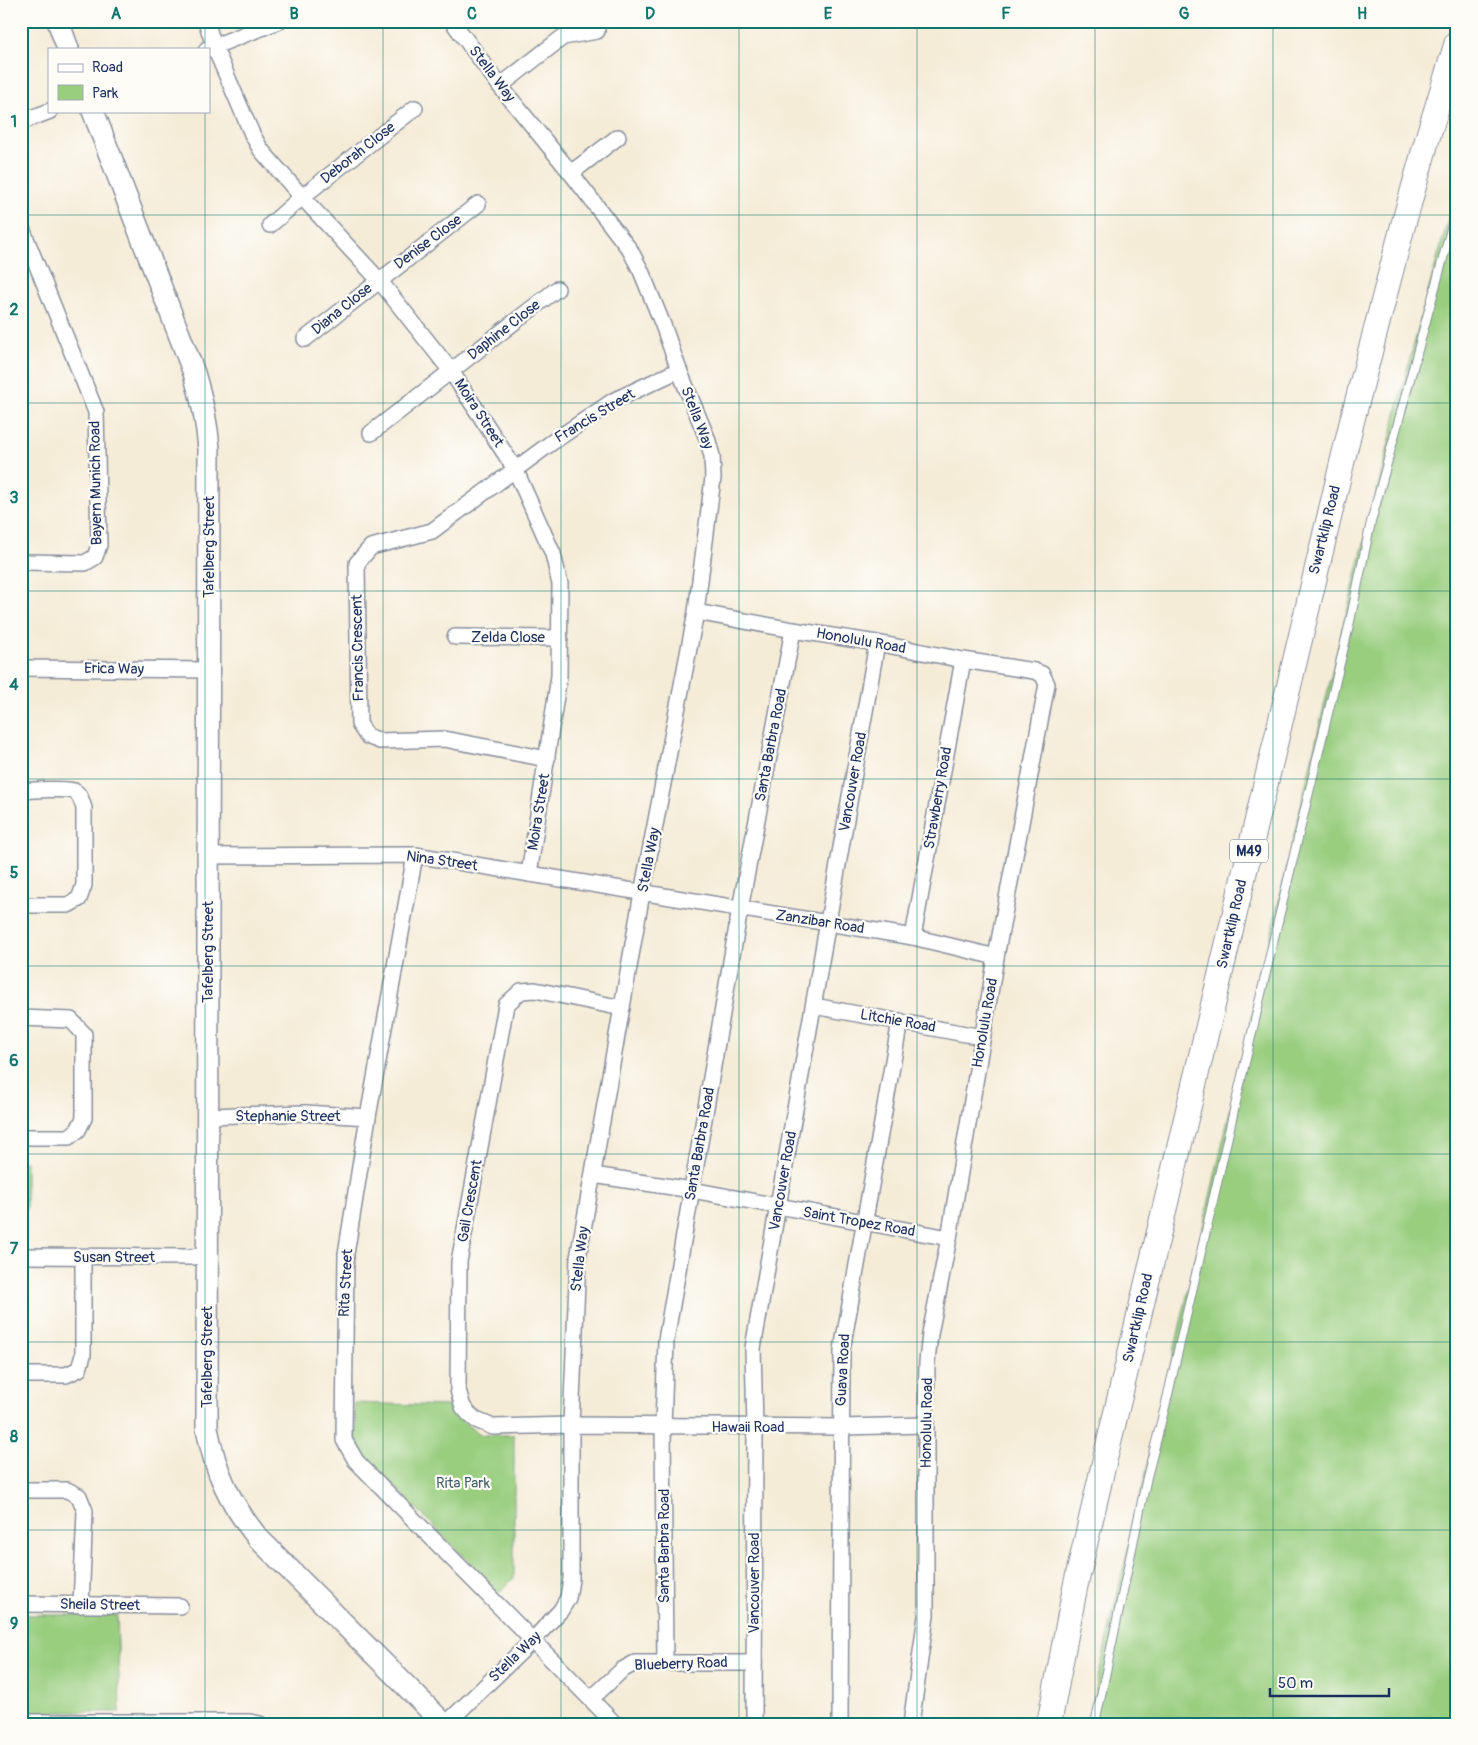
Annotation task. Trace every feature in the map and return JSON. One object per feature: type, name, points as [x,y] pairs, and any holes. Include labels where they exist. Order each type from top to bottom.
[{"type":"main road","name":"Swartklip Road","points":[[1049,1724],[1075,1588],[1101,1472],[1323,537],[1399,238],[1457,42]]},
{"type":"street","points":[[58,21],[68,48]]},
{"type":"street","name":"Moira Street","points":[[206,21],[210,48],[256,142],[268,160],[379,280],[452,371],[515,469],[553,554],[560,584],[558,685],[528,874]]},
{"type":"street","points":[[210,48],[279,21]]},
{"type":"street","name":"Stella Way","points":[[445,1724],[533,1640],[565,1606],[570,1589],[571,1425],[576,1276],[642,893],[696,612],[713,478],[712,456],[707,438],[636,260],[612,225],[500,86],[452,21]]},
{"type":"street","points":[[500,86],[563,38],[598,30]]},
{"type":"street","name":"Deborah Close","points":[[270,225],[302,197],[415,108]]},
{"type":"street","points":[[21,122],[48,112]]},
{"type":"street","name":"Tafelberg Street","points":[[93,112],[194,374],[207,420],[209,449],[207,1428],[211,1448],[224,1487],[238,1511],[258,1538],[445,1724]]},
{"type":"street","points":[[571,173],[618,137]]},
{"type":"street","name":"Denise Close","points":[[379,280],[478,204]]},
{"type":"street","name":"Bayern Munich Road","points":[[21,226],[96,412],[99,545],[95,557],[85,563],[21,562]]},
{"type":"street","name":"Diana Close","points":[[305,339],[379,280]]},
{"type":"street","name":"Daphine Close","points":[[371,433],[557,289]]},
{"type":"street","name":"Francis Street","points":[[515,469],[613,402],[679,370]]},
{"type":"street","name":"Francis Crescent","points":[[515,469],[432,531],[371,547],[357,563],[359,724],[366,736],[380,741],[444,739],[547,759]]},
{"type":"street","name":"Honolulu Road","points":[[696,612],[1034,671],[1045,677],[1047,684],[996,957],[930,1341],[926,1425],[926,1616],[910,1724]]},
{"type":"street","name":"Santa Barbra Road","points":[[665,1663],[663,1427],[666,1340],[740,909],[793,630]]},
{"type":"street","name":"Zelda Close","points":[[455,637],[560,638]]},
{"type":"street","name":"Vancouver Road","points":[[754,1724],[755,1427],[753,1348],[877,643]]},
{"type":"street","name":"Strawberry Road","points":[[913,937],[963,660]]},
{"type":"street","name":"Erica Way","points":[[21,668],[208,670]]},
{"type":"street","points":[[21,790],[67,790],[74,791],[80,797],[84,808],[84,885],[79,899],[68,905],[21,905]]},
{"type":"street","name":"Nina Street","points":[[208,856],[416,855],[642,893]]},
{"type":"street","name":"Rita Street","points":[[416,855],[368,1117],[346,1254],[344,1440],[356,1461],[533,1640]]},
{"type":"street","name":"Zanzibar Road","points":[[642,893],[913,937],[996,957]]},
{"type":"street","name":"Gail Crescent","points":[[571,1425],[493,1427],[476,1420],[463,1407],[458,1390],[459,1262],[506,1006],[521,991],[535,990],[622,1008]]},
{"type":"street","name":"Litchie Road","points":[[814,1006],[982,1037]]},
{"type":"street","points":[[21,1018],[71,1020],[84,1034],[84,1118],[78,1130],[69,1136],[21,1137]]},
{"type":"street","name":"Guava Road","points":[[840,1724],[842,1350],[900,1022]]},
{"type":"street","name":"Stephanie Street","points":[[207,1116],[305,1113],[368,1117]]},
{"type":"street","name":"Saint Tropez Road","points":[[593,1175],[692,1190],[949,1238]]},
{"type":"street","name":"Susan Street","points":[[21,1256],[192,1257],[207,1255]]},
{"type":"street","points":[[21,1375],[66,1375],[79,1369],[83,1354],[83,1257]]},
{"type":"street","name":"Hawaii Road","points":[[571,1425],[841,1428],[926,1425]]},
{"type":"street","points":[[21,1490],[67,1490],[79,1496],[84,1511],[81,1605]]},
{"type":"street","name":"Sheila Street","points":[[21,1604],[180,1606]]},
{"type":"street","points":[[533,1640],[615,1724]]},
{"type":"street","name":"Blueberry Road","points":[[591,1699],[615,1675],[628,1666],[640,1663],[754,1663]]},
{"type":"street","points":[[21,1722],[250,1722],[260,1724]]},
{"type":"lane","points":[[1095,1724],[1147,1477],[1349,626],[1371,522],[1457,207]]},
{"type":"green space","points":[[1457,186],[1457,1724],[1090,1724],[1098,1678],[1334,664],[1409,362]]},
{"type":"green space","points":[[21,1162],[26,1162],[26,1247],[21,1247]]},
{"type":"green space","name":"Rita Park","points":[[354,1403],[448,1406],[468,1426],[482,1435],[514,1435],[514,1578],[499,1593],[362,1453],[356,1440]]},
{"type":"green space","points":[[21,1615],[117,1615],[120,1712],[21,1712]]}]
